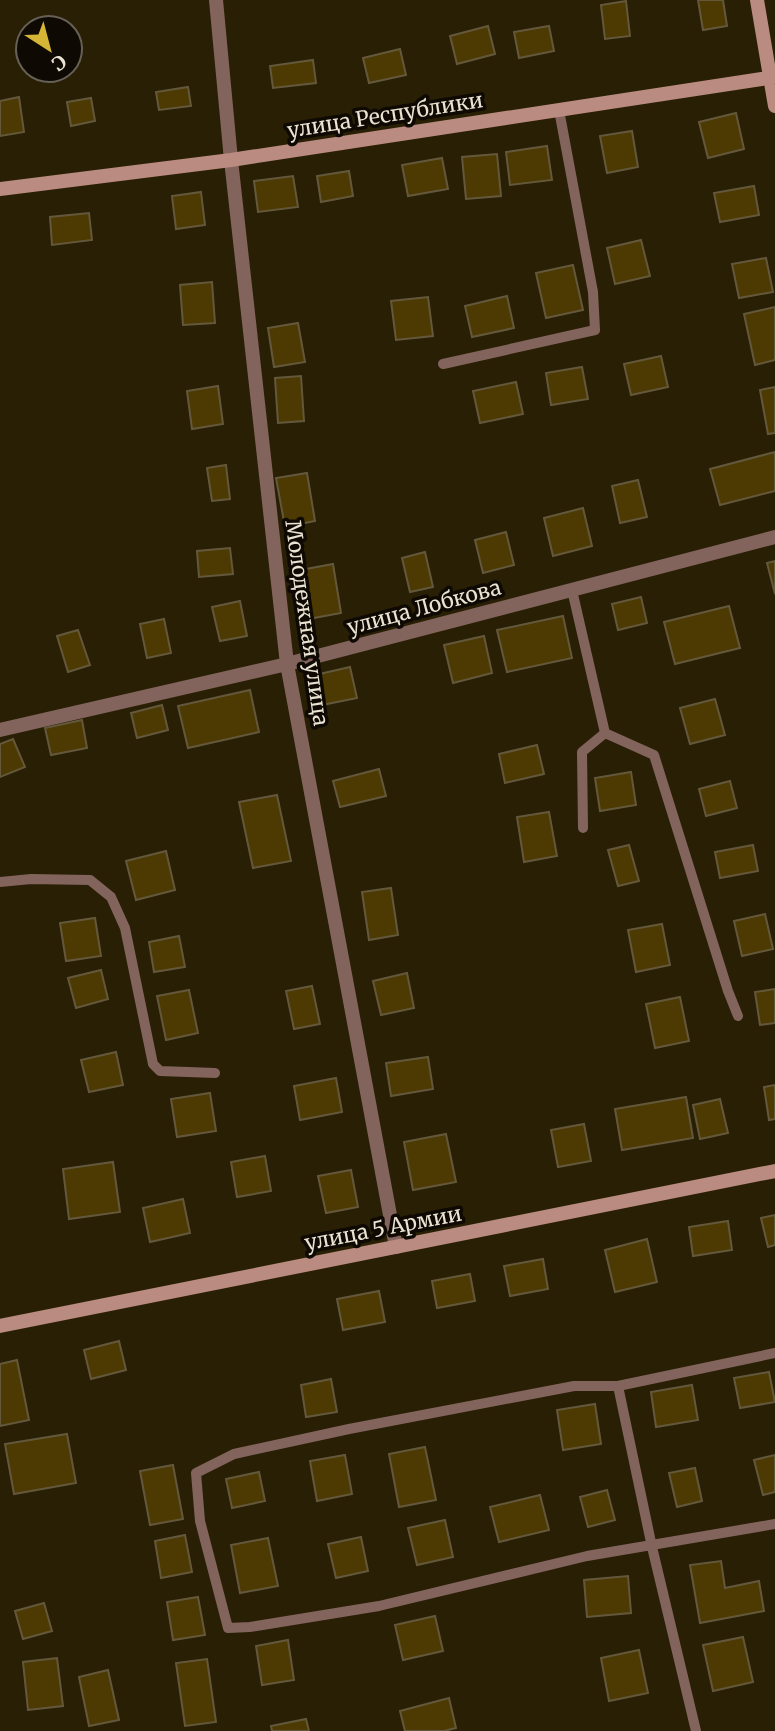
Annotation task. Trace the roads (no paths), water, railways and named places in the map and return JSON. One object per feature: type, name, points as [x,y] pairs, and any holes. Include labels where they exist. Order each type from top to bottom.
[{"type":"main road","points":[[757,0],[773,78],[775,106]]},
{"type":"main road","name":"улица Республики","points":[[0,189],[231,160],[773,78]]},
{"type":"main road","name":"улица 5 Армии","points":[[0,1326],[775,1171]]},
{"type":"street","name":"Молодежная улица","points":[[216,0],[287,664],[396,1247]]},
{"type":"street","name":"улица Лобкова","points":[[0,730],[287,664],[775,537]]},
{"type":"lane","points":[[443,364],[595,330],[593,292],[559,110]]},
{"type":"lane","points":[[572,590],[605,733]]},
{"type":"lane","points":[[583,828],[582,752],[605,733]]},
{"type":"lane","points":[[605,733],[654,755],[738,1016]]},
{"type":"lane","points":[[0,882],[31,879],[90,880],[111,897],[125,928],[153,1064],[160,1071],[215,1073]]},
{"type":"lane","points":[[775,1353],[618,1386],[574,1386],[234,1454],[196,1472],[200,1521],[228,1628],[250,1627],[380,1606],[587,1556],[775,1524]]},
{"type":"lane","points":[[618,1386],[652,1546],[696,1731]]}]
